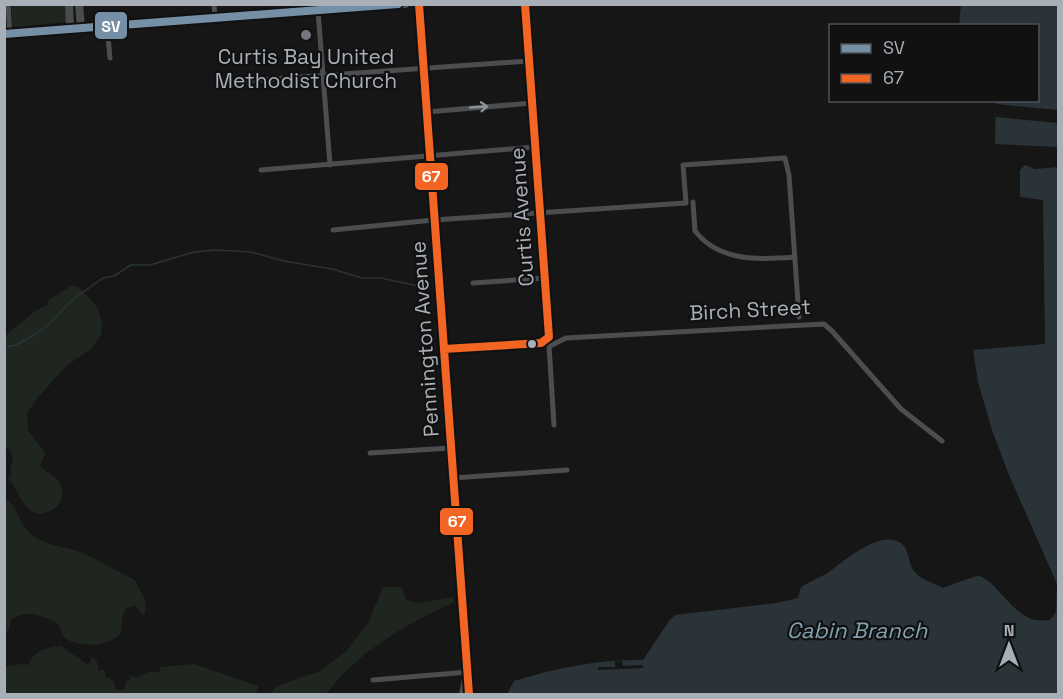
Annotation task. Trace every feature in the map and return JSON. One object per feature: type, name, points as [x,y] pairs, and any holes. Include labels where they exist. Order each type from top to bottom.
[{"type":"main road","points":[[69,4],[70,28]]},
{"type":"main road","points":[[79,4],[81,28]]},
{"type":"main road","points":[[7,34],[318,8],[405,4]]},
{"type":"main road","name":"Pennington Avenue","points":[[419,4],[469,694]]},
{"type":"main road","name":"Curtis Avenue","points":[[525,4],[548,343]]},
{"type":"main road","points":[[438,270],[447,344],[450,347],[461,349]]},
{"type":"main road","name":"Birch Street","points":[[444,349],[548,343]]},
{"type":"main road","name":"Pennington Avenue","points":[[463,694],[468,672]]},
{"type":"street","points":[[7,34],[8,4]]},
{"type":"street","points":[[214,4],[215,18]]},
{"type":"street","points":[[318,8],[330,165]]},
{"type":"street","points":[[107,26],[110,58]]},
{"type":"street","points":[[244,81],[529,61]]},
{"type":"street","points":[[426,111],[532,104]]},
{"type":"street","points":[[261,170],[535,147]]},
{"type":"street","points":[[333,230],[434,220],[686,203],[683,165],[785,158],[789,175],[799,317]]},
{"type":"street","points":[[693,202],[695,231],[710,245],[724,252],[762,260],[795,257]]},
{"type":"street","points":[[473,283],[544,278]]},
{"type":"street","name":"Birch Street","points":[[548,343],[566,338],[824,324],[901,409],[942,441]]},
{"type":"street","name":"Curtis Avenue","points":[[548,343],[554,425]]},
{"type":"street","points":[[370,453],[451,448]]},
{"type":"street","points":[[453,478],[567,470]]},
{"type":"street","points":[[373,680],[468,672]]},
{"type":"shaded area","points":[[11,5],[66,5],[67,22],[15,27]]},
{"type":"shaded area","points":[[72,285],[78,287],[96,305],[102,321],[101,335],[92,348],[66,366],[35,401],[27,414],[28,430],[45,453],[40,466],[61,484],[63,495],[61,501],[52,510],[40,513],[26,506],[8,478],[12,472],[10,469],[13,459],[10,450],[5,447],[5,336],[35,311],[47,305],[49,300]]},
{"type":"shaded area","points":[[5,498],[12,504],[26,528],[35,537],[85,554],[135,580],[146,602],[145,614],[142,614],[135,606],[126,609],[121,633],[111,641],[104,643],[89,645],[74,643],[64,637],[56,622],[32,614],[20,615],[11,620],[5,635]]},
{"type":"shaded area","points":[[383,587],[402,587],[406,600],[418,603],[453,597],[454,602],[384,640],[354,664],[326,694],[270,694],[277,686],[320,671],[347,650],[368,623]]},
{"type":"shaded area","points":[[61,646],[88,665],[91,658],[94,658],[98,670],[104,670],[106,677],[113,680],[116,689],[124,689],[125,682],[129,680],[130,675],[137,678],[148,672],[159,672],[160,667],[194,664],[259,686],[256,694],[5,694],[5,666],[28,665],[41,651]]},
{"type":"water","points":[[961,5],[1058,5],[1058,147],[995,144],[996,102],[1039,102],[1039,24],[959,24]]},
{"type":"water","name":"Cabin Branch","points":[[1025,165],[1035,169],[1058,167],[1058,694],[507,694],[514,681],[545,672],[594,663],[643,660],[675,615],[777,603],[798,598],[801,587],[826,574],[864,548],[875,542],[886,540],[896,540],[904,546],[914,572],[930,582],[943,588],[978,576],[991,583],[1019,612],[1038,620],[1050,620],[1056,612],[1057,584],[1009,475],[992,430],[978,382],[973,350],[1045,344],[1043,200],[1020,197],[1020,170]]},
{"type":"pier","points":[[996,104],[1058,110],[1058,123],[996,117]]},
{"type":"pier","points":[[615,661],[622,661],[623,666],[643,665],[643,668],[598,670],[598,667],[615,667]]},
{"type":"waterway","points":[[4,347],[16,345],[36,334],[72,300],[103,278],[114,276],[131,265],[150,265],[194,252],[216,250],[251,252],[284,261],[332,269],[362,278],[381,278],[429,286]]},
{"type":"transit line","name":"SV","points":[[4,34],[398,4]]},
{"type":"transit line","name":"67","points":[[419,4],[469,694]]},
{"type":"transit line","name":"67","points":[[444,349],[541,343],[549,337],[525,4]]},
{"type":"place","name":"Curtis Bay United Methodist Church","points":[[306,35]]}]
